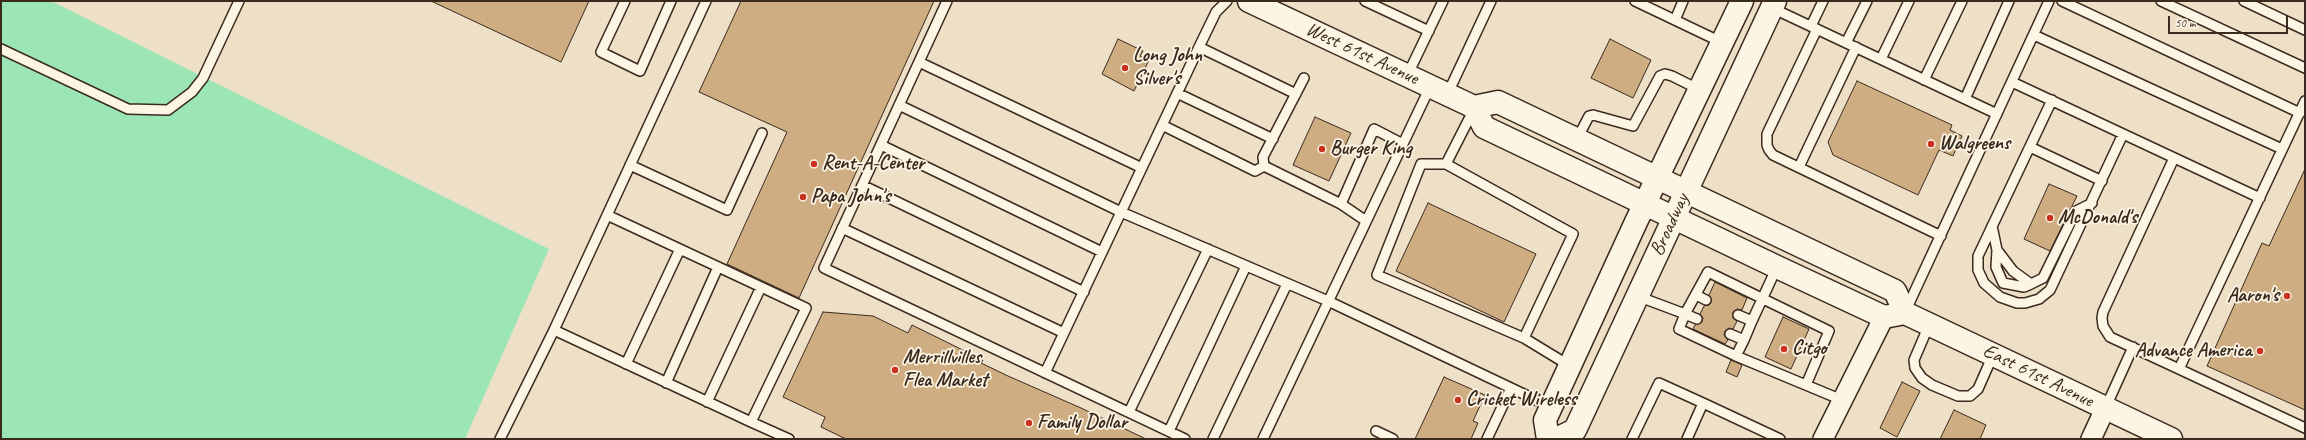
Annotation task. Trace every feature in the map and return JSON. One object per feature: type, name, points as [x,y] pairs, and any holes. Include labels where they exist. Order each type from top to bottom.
[{"type":"main road","name":"West 61st Avenue","points":[[1249,1],[1474,107]]},
{"type":"main road","name":"Broadway","points":[[1548,439],[1545,420],[1645,204],[1742,1]]},
{"type":"main road","name":"Broadway","points":[[1556,439],[1575,430],[1673,217],[1774,4]]},
{"type":"main road","points":[[1673,217],[1484,127],[1474,107],[1498,102],[1895,291],[1894,315]]},
{"type":"main road","name":"East 61st Avenue","points":[[1673,217],[1777,267],[1894,315],[1930,325],[2171,439]]},
{"type":"street","points":[[1823,439],[1842,400],[1894,315]]},
{"type":"street","points":[[2091,439],[2105,409]]},
{"type":"lane","points":[[1,49],[128,109],[168,110],[192,92],[203,78],[239,1]]},
{"type":"lane","points":[[625,1],[601,52],[640,71],[671,1]]},
{"type":"lane","points":[[500,439],[554,330],[706,1]]},
{"type":"lane","points":[[946,1],[824,268],[1185,439]]},
{"type":"lane","points":[[1045,373],[1216,12],[1227,1]]},
{"type":"lane","points":[[1365,1],[1428,31]]},
{"type":"lane","points":[[1407,76],[1443,1]]},
{"type":"lane","points":[[1263,439],[1403,144],[1438,91],[1491,1]]},
{"type":"lane","points":[[1635,1],[1723,43]]},
{"type":"lane","points":[[1675,20],[1683,1]]},
{"type":"lane","points":[[1823,1],[1814,27],[1767,134],[1767,145],[1773,155],[1941,236]]},
{"type":"lane","points":[[1846,43],[1867,1]]},
{"type":"lane","points":[[1881,59],[1908,1]]},
{"type":"lane","points":[[1924,80],[1962,1]]},
{"type":"lane","points":[[1965,99],[2009,1]]},
{"type":"lane","points":[[1894,315],[1941,236],[2050,1]]},
{"type":"lane","points":[[2062,1],[2300,113]]},
{"type":"lane","points":[[2161,1],[2305,68]]},
{"type":"lane","points":[[2244,1],[2305,30]]},
{"type":"lane","points":[[1774,4],[1846,43],[1997,114]]},
{"type":"lane","points":[[2034,35],[2282,150]]},
{"type":"lane","points":[[1199,47],[1296,94]]},
{"type":"lane","points":[[1799,167],[1856,47]]},
{"type":"lane","points":[[919,62],[1142,168]]},
{"type":"lane","points":[[1577,139],[1589,116],[1593,115],[1633,126],[1660,76],[1665,74],[1700,90]]},
{"type":"lane","points":[[1264,166],[1263,157],[1304,78]]},
{"type":"lane","points":[[2012,82],[2260,198]]},
{"type":"lane","points":[[1177,93],[1273,139]]},
{"type":"lane","points":[[2052,100],[1978,256],[1977,263],[1981,276],[1989,288],[2000,297],[2017,303],[2025,303],[2039,299],[2050,290],[2123,134]]},
{"type":"lane","points":[[2179,369],[2305,101]]},
{"type":"lane","points":[[899,105],[1121,212],[1328,301],[1551,407]]},
{"type":"lane","points":[[1446,164],[1474,107]]},
{"type":"lane","points":[[1162,124],[1255,171],[1264,166]]},
{"type":"lane","points":[[1341,204],[1374,129],[1403,144]]},
{"type":"lane","points":[[630,165],[727,210],[762,133]]},
{"type":"lane","points":[[881,145],[1102,252]]},
{"type":"lane","points":[[2030,147],[2102,181]]},
{"type":"lane","points":[[2174,158],[2102,312],[2103,326],[2110,337],[2305,428]]},
{"type":"lane","points":[[1524,338],[1573,234],[1446,164],[1421,164],[1377,275],[1524,338],[1570,366]]},
{"type":"lane","points":[[1264,166],[1341,204],[1366,221]]},
{"type":"lane","points":[[862,186],[1084,292]]},
{"type":"lane","points":[[1992,226],[1997,250],[1996,267],[2003,283],[2024,287],[2043,278],[2076,211],[2092,203]]},
{"type":"lane","points":[[607,215],[806,308],[751,422]]},
{"type":"lane","points":[[842,228],[1064,333]]},
{"type":"lane","points":[[626,364],[680,249]]},
{"type":"lane","points":[[1129,412],[1208,249]]},
{"type":"lane","points":[[1997,250],[2013,271],[2032,284]]},
{"type":"lane","points":[[1168,431],[1246,266]]},
{"type":"lane","points":[[666,382],[718,267]]},
{"type":"lane","points":[[1736,356],[1777,267]]},
{"type":"lane","points":[[1806,385],[1829,331],[1708,272],[1685,314],[1679,330],[1736,356],[1842,400]]},
{"type":"lane","points":[[1213,439],[1288,284]]},
{"type":"lane","points":[[707,402],[761,287]]},
{"type":"lane","points":[[1696,295],[1706,300]]},
{"type":"lane","points":[[1637,296],[1697,319]]},
{"type":"lane","points":[[1738,315],[1752,322]]},
{"type":"lane","points":[[1930,325],[1914,360],[1915,368],[1922,378],[1932,385],[1958,396],[1970,396],[1978,389],[1993,355]]},
{"type":"lane","points":[[554,330],[789,439]]},
{"type":"lane","points":[[1730,334],[1744,340]]},
{"type":"lane","points":[[2105,409],[2133,347]]},
{"type":"lane","points":[[1632,439],[1659,383],[1780,439]]},
{"type":"lane","points":[[1486,439],[1511,388]]},
{"type":"lane","points":[[1687,439],[1704,403]]},
{"type":"lane","points":[[1376,431],[1393,439]]},
{"type":"green space","points":[[1,1],[51,1],[549,249],[465,439],[1,439]]},
{"type":"building","points":[[431,1],[589,1],[561,62]]},
{"type":"building","points":[[741,1],[934,1],[799,298],[727,264],[787,132],[699,92]]},
{"type":"building","name":"Long John Silver's","points":[[1118,39],[1143,51],[1140,56],[1149,60],[1134,91],[1102,74]]},
{"type":"building","points":[[1610,39],[1651,60],[1633,98],[1591,78]]},
{"type":"building","name":"Walgreens","points":[[1857,81],[1952,125],[1950,130],[1962,136],[1953,156],[1939,150],[1918,195],[1833,155],[1828,142]]},
{"type":"building","name":"Burger King","points":[[1315,117],[1351,133],[1329,181],[1293,165]]},
{"type":"building","points":[[2305,169],[2305,410],[2207,366],[2262,243],[2269,246]]},
{"type":"building","name":"McDonald's","points":[[2049,184],[2077,196],[2050,251],[2024,239]]},
{"type":"building","points":[[1428,203],[1536,254],[1504,322],[1396,271]]},
{"type":"building","name":"Citgo","points":[[1715,282],[1747,298],[1742,310],[1737,309],[1733,312],[1733,318],[1737,321],[1733,329],[1729,328],[1725,331],[1724,335],[1728,340],[1725,344],[1693,329],[1695,325],[1702,322],[1703,318],[1700,314],[1704,306],[1709,305],[1711,302],[1709,295]]},
{"type":"building","name":"Merrillvilles Flea Market","points":[[823,312],[873,316],[908,333],[912,325],[983,360],[981,363],[1146,439],[846,439],[821,427],[825,417],[783,397]]},
{"type":"building","name":"Citgo","points":[[1783,317],[1809,329],[1791,369],[1765,357]]},
{"type":"building","points":[[1731,360],[1742,365],[1737,377],[1726,372]]},
{"type":"building","points":[[1444,377],[1485,395],[1473,421],[1478,423],[1471,439],[1415,439]]},
{"type":"building","points":[[1902,382],[1920,391],[1897,437],[1880,428]]},
{"type":"building","points":[[1954,410],[1986,425],[1980,439],[1940,439]]},
{"type":"place","name":"Long John Silver's","points":[[1125,68]]},
{"type":"place","name":"Walgreens","points":[[1931,144]]},
{"type":"place","name":"Burger King","points":[[1322,149]]},
{"type":"place","name":"Rent-A-Center","points":[[814,164]]},
{"type":"place","name":"Papa John's","points":[[803,197]]},
{"type":"place","name":"McDonald's","points":[[2050,218]]},
{"type":"place","name":"Aaron's","points":[[2287,296]]},
{"type":"place","name":"Citgo","points":[[1784,349]]},
{"type":"place","name":"Advance America","points":[[2260,351]]},
{"type":"place","name":"Merrillvilles Flea Market","points":[[895,370]]},
{"type":"place","name":"Cricket Wireless","points":[[1458,400]]},
{"type":"place","name":"Family Dollar","points":[[1029,423]]}]
